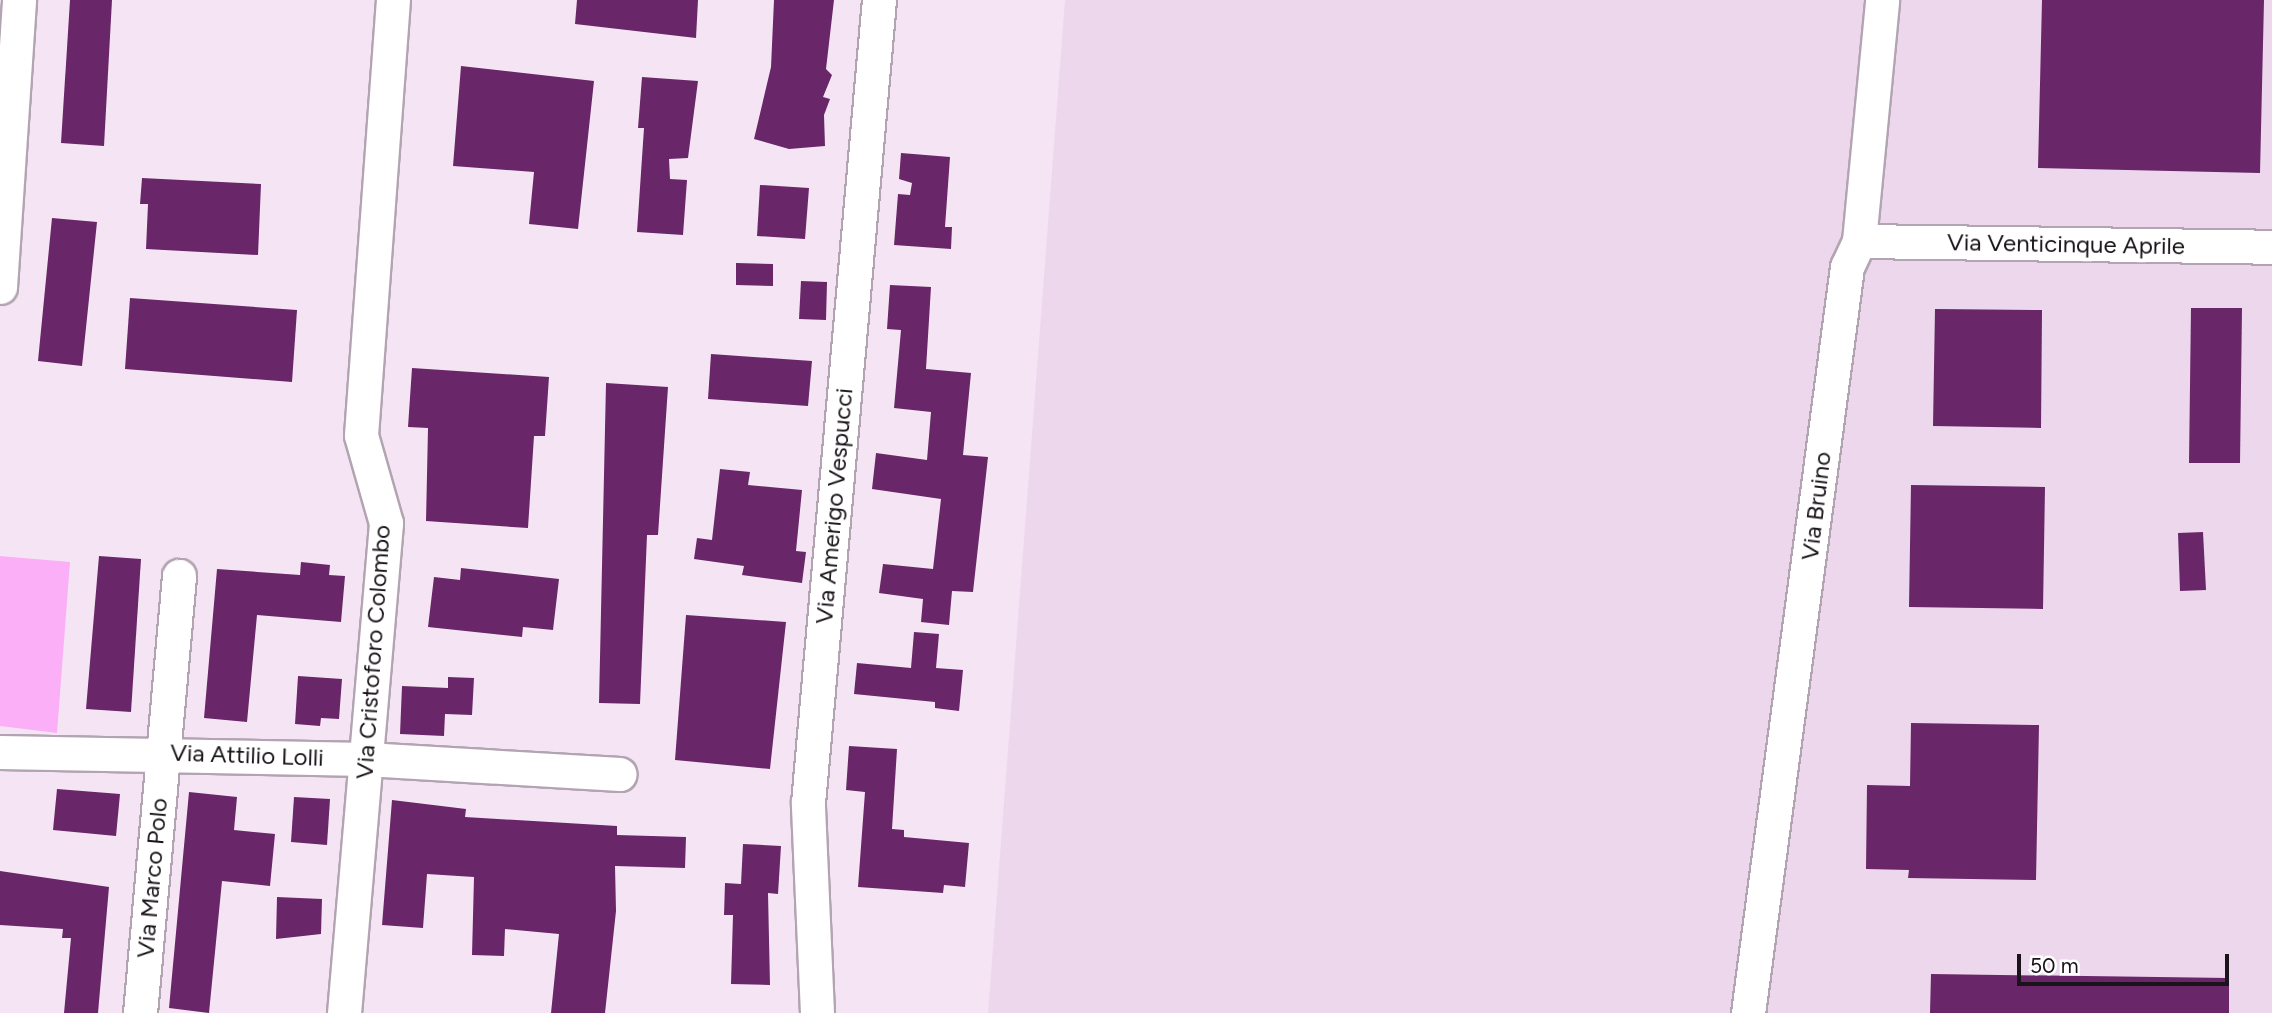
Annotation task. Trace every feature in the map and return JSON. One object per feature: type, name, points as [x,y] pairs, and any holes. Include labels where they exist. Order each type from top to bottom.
[{"type":"street","points":[[0,287],[4,174],[19,0]]},
{"type":"street","name":"Via Cristoforo Colombo","points":[[344,1013],[386,523],[361,435],[393,0]]},
{"type":"street","name":"Via Amerigo Vespucci","points":[[817,1013],[808,803],[879,0]]},
{"type":"street","name":"Via Bruino","points":[[1748,1013],[1847,267],[1859,241],[1882,0]]},
{"type":"street","name":"Via Venticinque Aprile","points":[[1859,241],[2272,247]]},
{"type":"street","name":"Via Marco Polo","points":[[140,1013],[179,576]]},
{"type":"street","name":"Via Attilio Lolli","points":[[0,752],[366,758],[620,774]]},
{"type":"shaded area","points":[[1065,0],[2272,0],[2272,1013],[988,1013]]},
{"type":"shaded area","points":[[0,556],[70,562],[57,733],[0,726]]},
{"type":"building","points":[[70,0],[112,0],[104,146],[61,143]]},
{"type":"building","points":[[577,0],[698,0],[696,38],[575,24]]},
{"type":"building","points":[[774,0],[834,0],[826,69],[832,75],[823,97],[830,99],[824,115],[825,146],[789,149],[754,139],[771,67]]},
{"type":"building","points":[[2042,0],[2264,0],[2260,173],[2038,168]]},
{"type":"building","points":[[461,66],[594,81],[578,229],[529,224],[534,172],[453,166]]},
{"type":"building","points":[[642,77],[698,81],[688,158],[669,159],[670,179],[687,180],[683,235],[637,232],[644,128],[638,128]]},
{"type":"building","points":[[901,153],[950,157],[945,227],[952,227],[951,249],[894,245],[898,194],[910,195],[912,183],[899,179]]},
{"type":"building","points":[[142,178],[261,184],[258,255],[146,249],[148,204],[140,204]]},
{"type":"building","points":[[760,185],[809,188],[805,239],[757,236]]},
{"type":"building","points":[[52,218],[97,222],[82,366],[38,361]]},
{"type":"building","points":[[736,263],[773,264],[773,286],[736,285]]},
{"type":"building","points":[[801,281],[827,282],[826,320],[799,319]]},
{"type":"building","points":[[890,285],[931,287],[926,369],[971,373],[963,455],[988,457],[973,592],[952,591],[949,625],[921,622],[923,599],[879,593],[883,564],[933,569],[941,499],[872,489],[876,453],[927,460],[931,412],[894,408],[901,330],[887,329]]},
{"type":"building","points":[[130,298],[297,310],[292,382],[125,369]]},
{"type":"building","points":[[2191,308],[2242,308],[2240,463],[2189,463]]},
{"type":"building","points":[[1935,309],[2042,310],[2041,428],[1933,426]]},
{"type":"building","points":[[711,354],[812,361],[808,406],[708,399]]},
{"type":"building","points":[[412,368],[549,377],[545,436],[534,436],[528,528],[426,521],[428,428],[408,427]]},
{"type":"building","points":[[606,383],[668,387],[658,535],[647,535],[640,704],[599,703]]},
{"type":"building","points":[[720,469],[750,472],[748,485],[802,490],[796,551],[806,552],[802,583],[742,575],[744,566],[694,559],[697,538],[712,540]]},
{"type":"building","points":[[1911,485],[2045,487],[2043,609],[1909,607]]},
{"type":"building","points":[[2203,532],[2206,590],[2180,591],[2178,533]]},
{"type":"building","points":[[99,556],[141,559],[131,712],[86,709]]},
{"type":"building","points":[[301,562],[330,565],[329,575],[345,576],[341,622],[257,615],[247,722],[204,718],[217,569],[300,575]]},
{"type":"building","points":[[461,568],[559,579],[553,630],[523,627],[522,637],[428,627],[434,577],[460,580]]},
{"type":"building","points":[[686,615],[786,622],[770,769],[675,760]]},
{"type":"building","points":[[914,632],[939,634],[936,668],[963,670],[959,711],[935,708],[935,702],[854,694],[857,663],[911,668]]},
{"type":"building","points":[[298,676],[342,679],[339,719],[321,718],[320,726],[295,724]]},
{"type":"building","points":[[448,677],[474,678],[472,715],[445,714],[444,736],[400,734],[402,686],[448,688]]},
{"type":"building","points":[[1911,723],[2039,725],[2036,880],[1908,878],[1909,870],[1866,869],[1867,785],[1910,786]]},
{"type":"building","points":[[849,746],[897,749],[892,829],[904,830],[904,837],[969,843],[965,887],[944,885],[943,893],[858,887],[865,792],[846,790]]},
{"type":"building","points":[[57,789],[120,794],[116,836],[53,830]]},
{"type":"building","points":[[189,792],[237,797],[234,830],[275,834],[270,886],[222,881],[209,1013],[169,1008]]},
{"type":"building","points":[[294,797],[330,799],[327,845],[291,842]]},
{"type":"building","points":[[392,800],[466,809],[465,817],[617,826],[617,835],[686,837],[685,868],[615,866],[616,911],[605,1013],[551,1013],[559,934],[505,929],[504,956],[472,955],[474,877],[427,874],[423,928],[382,925]]},
{"type":"building","points":[[743,844],[781,846],[778,894],[768,893],[770,985],[731,984],[733,915],[724,915],[725,883],[741,884]]},
{"type":"building","points":[[0,871],[109,887],[98,1013],[64,1013],[71,938],[62,938],[63,929],[0,925]]},
{"type":"building","points":[[277,897],[322,899],[321,934],[276,939]]},
{"type":"building","points":[[1931,974],[2229,978],[2229,1013],[1930,1013]]}]
